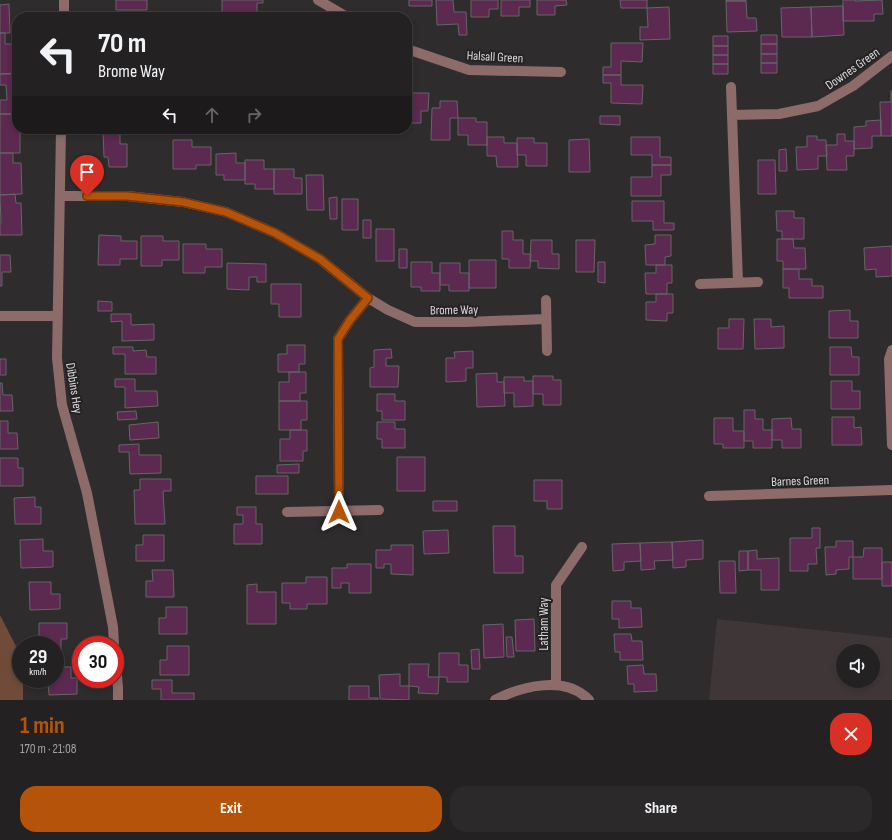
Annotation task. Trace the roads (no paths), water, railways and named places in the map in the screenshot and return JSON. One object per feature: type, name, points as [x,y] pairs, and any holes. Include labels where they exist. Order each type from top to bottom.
[{"type":"street","points":[[64,0],[64,12]]},
{"type":"street","points":[[318,0],[338,12]]},
{"type":"street","name":"Halsall Green","points":[[412,51],[469,70],[561,72]]},
{"type":"street","name":"Downes Green","points":[[732,115],[779,114],[818,106],[853,86],[892,56]]},
{"type":"street","points":[[731,87],[738,282]]},
{"type":"street","name":"Dibbins Hey","points":[[61,134],[57,358],[62,405],[87,493],[110,613],[113,636]]},
{"type":"street","name":"Brome Way","points":[[60,196],[127,196],[183,202],[226,212],[275,233],[320,259],[368,298],[388,310],[415,322],[546,320]]},
{"type":"street","points":[[700,284],[758,282]]},
{"type":"street","points":[[339,512],[338,339],[350,320],[368,298]]},
{"type":"street","points":[[546,300],[547,351]]},
{"type":"street","points":[[0,316],[57,316]]},
{"type":"street","points":[[892,350],[889,359],[892,445]]},
{"type":"street","name":"Barnes Green","points":[[709,496],[892,490]]},
{"type":"street","points":[[287,512],[380,510]]},
{"type":"street","name":"Latham Way","points":[[556,685],[556,585],[582,546]]},
{"type":"street","points":[[496,700],[505,695],[534,686],[556,685],[571,688],[582,693],[589,700]]},
{"type":"street","points":[[118,688],[118,700]]}]
